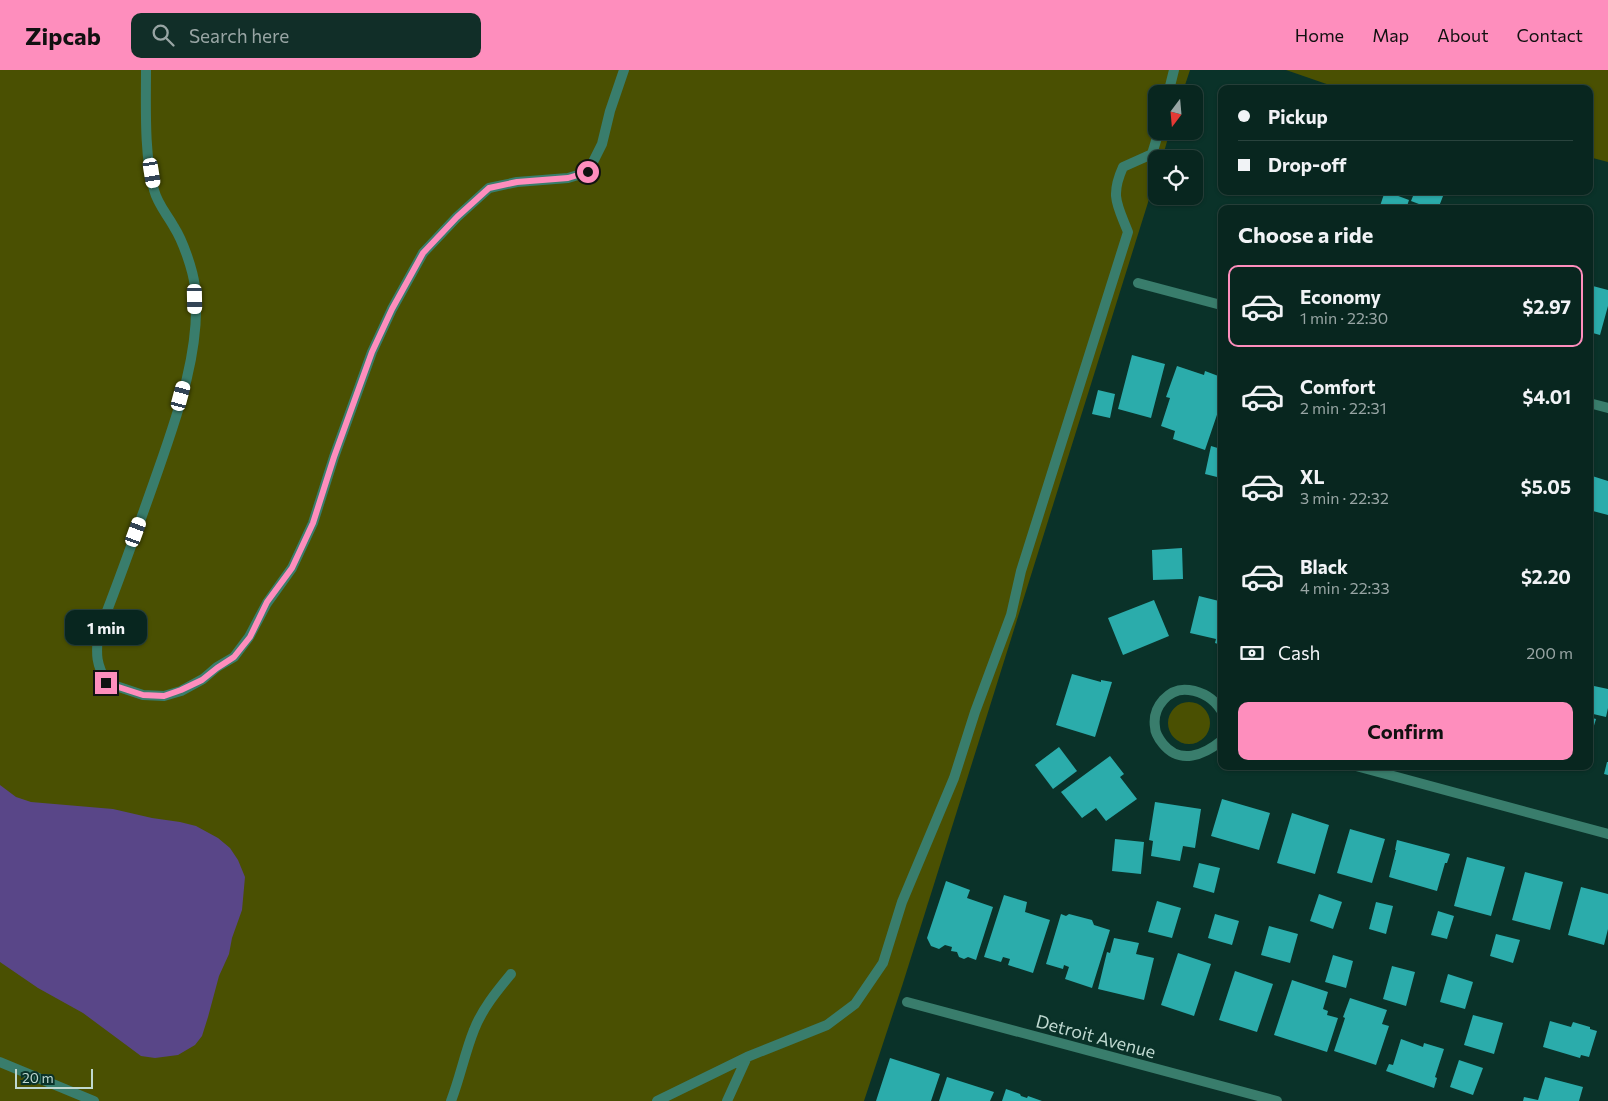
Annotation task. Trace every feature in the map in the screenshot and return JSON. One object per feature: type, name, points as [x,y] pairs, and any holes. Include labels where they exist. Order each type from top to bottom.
[{"type":"street","points":[[146,70],[149,156],[154,190],[161,208],[175,228],[187,258],[195,286],[191,361],[172,431],[98,634],[96,657],[106,683],[143,695],[164,696],[202,680],[234,657],[250,637],[267,602],[292,568],[313,523],[334,457],[372,352],[392,309],[423,253],[457,217],[489,188],[517,182],[568,178],[588,172],[602,144],[610,111],[624,70]]},
{"type":"street","points":[[1170,85],[1174,70]]},
{"type":"street","points":[[656,1101],[747,1057],[827,1025],[855,1004],[883,963],[902,902],[954,778],[975,712],[1011,615],[1021,570],[1128,232],[1115,198],[1116,182],[1123,167],[1152,154],[1156,140]]},
{"type":"street","points":[[1138,283],[1218,304]]},
{"type":"street","points":[[1593,404],[1608,408]]},
{"type":"street","points":[[1218,706],[1211,698],[1201,693],[1188,690],[1173,692],[1164,699],[1158,708],[1154,728],[1166,748],[1177,754],[1190,757],[1202,754],[1218,743]]},
{"type":"street","points":[[1371,770],[1608,834]]},
{"type":"street","points":[[451,1101],[474,1029],[492,997],[511,974]]},
{"type":"street","name":"Detroit Avenue","points":[[907,1002],[1277,1101]]},
{"type":"street","points":[[727,1101],[747,1057]]},
{"type":"street","points":[[0,1062],[94,1101]]},
{"type":"green space","points":[[0,70],[1190,70],[1185,85],[1148,85],[1148,140],[1167,140],[1165,150],[1148,150],[1148,202],[903,983],[864,1101],[0,1101]]},
{"type":"green space","points":[[1286,70],[1608,70],[1608,162],[1593,158],[1593,85],[1329,85]]},
{"type":"green space","points":[[1189,702],[1204,708],[1210,723],[1204,738],[1189,744],[1174,738],[1168,723],[1174,708]]},
{"type":"shaded area","points":[[0,785],[16,797],[31,802],[113,809],[196,826],[218,838],[230,848],[238,860],[245,877],[242,910],[232,938],[229,954],[219,976],[202,1036],[195,1045],[178,1055],[155,1058],[141,1056],[83,1013],[38,988],[0,962]]},
{"type":"building","points":[[1384,195],[1396,195],[1409,200],[1407,205],[1380,205]]},
{"type":"building","points":[[1413,195],[1443,195],[1440,205],[1422,205],[1411,201]]},
{"type":"building","points":[[1593,286],[1608,290],[1608,306],[1600,335],[1593,333]]},
{"type":"building","points":[[1132,355],[1165,364],[1151,418],[1118,409]]},
{"type":"building","points":[[1177,366],[1204,375],[1205,371],[1218,376],[1218,412],[1205,450],[1173,439],[1175,431],[1161,426],[1170,398],[1166,397]]},
{"type":"building","points":[[1098,390],[1115,394],[1110,418],[1092,414]]},
{"type":"building","points":[[1211,446],[1218,448],[1218,477],[1205,474]]},
{"type":"building","points":[[1593,476],[1608,481],[1608,515],[1593,511]]},
{"type":"building","points":[[1182,548],[1183,579],[1153,580],[1152,550]]},
{"type":"building","points":[[1199,596],[1218,601],[1218,644],[1215,643],[1216,639],[1190,633]]},
{"type":"building","points":[[1154,600],[1169,636],[1123,655],[1108,618]]},
{"type":"building","points":[[1072,674],[1101,682],[1101,680],[1112,682],[1095,737],[1056,725]]},
{"type":"building","points":[[1594,686],[1608,689],[1606,717],[1593,714]]},
{"type":"building","points":[[1593,718],[1596,719],[1593,729]]},
{"type":"building","points":[[1059,747],[1077,771],[1053,789],[1035,765]]},
{"type":"building","points":[[1110,756],[1124,774],[1120,777],[1137,799],[1106,821],[1096,808],[1082,818],[1061,792]]},
{"type":"building","points":[[1608,762],[1608,775],[1604,774]]},
{"type":"building","points":[[1222,799],[1270,813],[1259,850],[1211,836]]},
{"type":"building","points":[[1155,802],[1201,809],[1195,848],[1183,846],[1180,861],[1151,856],[1153,841],[1149,840]]},
{"type":"building","points":[[1292,813],[1329,825],[1315,874],[1277,863]]},
{"type":"building","points":[[1350,829],[1385,839],[1372,883],[1337,873]]},
{"type":"building","points":[[1115,839],[1144,842],[1141,874],[1112,871]]},
{"type":"building","points":[[1397,840],[1450,854],[1447,863],[1445,863],[1437,891],[1389,877]]},
{"type":"building","points":[[1467,857],[1505,867],[1491,916],[1454,906]]},
{"type":"building","points":[[1199,863],[1220,868],[1214,893],[1193,887]]},
{"type":"building","points":[[1525,872],[1563,882],[1550,930],[1512,920]]},
{"type":"building","points":[[946,881],[970,890],[967,898],[993,907],[976,960],[968,957],[964,959],[959,957],[957,952],[951,951],[952,947],[945,945],[939,949],[931,946],[927,938]]},
{"type":"building","points":[[1581,887],[1608,894],[1608,929],[1604,945],[1568,935]]},
{"type":"building","points":[[1319,894],[1342,902],[1333,929],[1310,921]]},
{"type":"building","points":[[1004,895],[1027,902],[1025,912],[1050,920],[1033,973],[1008,965],[1010,959],[1003,957],[1001,962],[984,957]]},
{"type":"building","points":[[1157,901],[1181,908],[1172,938],[1148,932]]},
{"type":"building","points":[[1376,902],[1393,906],[1386,934],[1369,929]]},
{"type":"building","points":[[1438,911],[1454,916],[1447,939],[1431,935]]},
{"type":"building","points":[[1061,914],[1066,916],[1069,914],[1092,920],[1094,925],[1110,930],[1092,988],[1065,979],[1069,967],[1064,965],[1063,969],[1046,964]]},
{"type":"building","points":[[1215,914],[1239,921],[1232,945],[1208,938]]},
{"type":"building","points":[[1269,926],[1298,934],[1290,963],[1261,955]]},
{"type":"building","points":[[1496,934],[1520,940],[1513,963],[1490,956]]},
{"type":"building","points":[[1114,938],[1139,943],[1136,954],[1154,958],[1144,1000],[1098,989],[1107,952],[1110,953]]},
{"type":"building","points":[[1178,953],[1211,964],[1194,1016],[1161,1005]]},
{"type":"building","points":[[1333,955],[1353,961],[1346,988],[1325,982]]},
{"type":"building","points":[[1392,966],[1415,972],[1406,1006],[1383,999]]},
{"type":"building","points":[[1235,971],[1273,984],[1257,1032],[1219,1020]]},
{"type":"building","points":[[1448,974],[1473,982],[1465,1009],[1440,1002]]},
{"type":"building","points":[[1292,980],[1328,992],[1323,1009],[1328,1011],[1327,1015],[1338,1018],[1327,1052],[1274,1035]]},
{"type":"building","points":[[1350,998],[1387,1010],[1382,1024],[1389,1026],[1376,1065],[1334,1051]]},
{"type":"building","points":[[1473,1015],[1503,1023],[1494,1054],[1464,1045]]},
{"type":"building","points":[[1550,1021],[1571,1027],[1573,1022],[1597,1031],[1589,1057],[1581,1055],[1580,1058],[1543,1047]]},
{"type":"building","points":[[1401,1039],[1423,1047],[1424,1043],[1444,1049],[1435,1077],[1437,1078],[1434,1088],[1386,1071],[1389,1064],[1393,1065]]},
{"type":"building","points":[[890,1058],[940,1074],[931,1101],[876,1101]]},
{"type":"building","points":[[1459,1060],[1483,1068],[1473,1095],[1450,1087]]},
{"type":"building","points":[[947,1077],[994,1092],[990,1101],[939,1101]]},
{"type":"building","points":[[1545,1077],[1583,1087],[1579,1101],[1523,1101],[1524,1097],[1538,1100]]},
{"type":"building","points":[[1006,1089],[1027,1098],[1028,1096],[1042,1101],[1002,1101]]},
{"type":"route","points":[[106,683],[143,695],[164,696],[202,680],[234,657],[250,637],[267,602],[292,568],[313,523],[334,457],[372,352],[392,309],[423,253],[457,217],[489,188],[517,182],[568,178],[588,172]]}]
